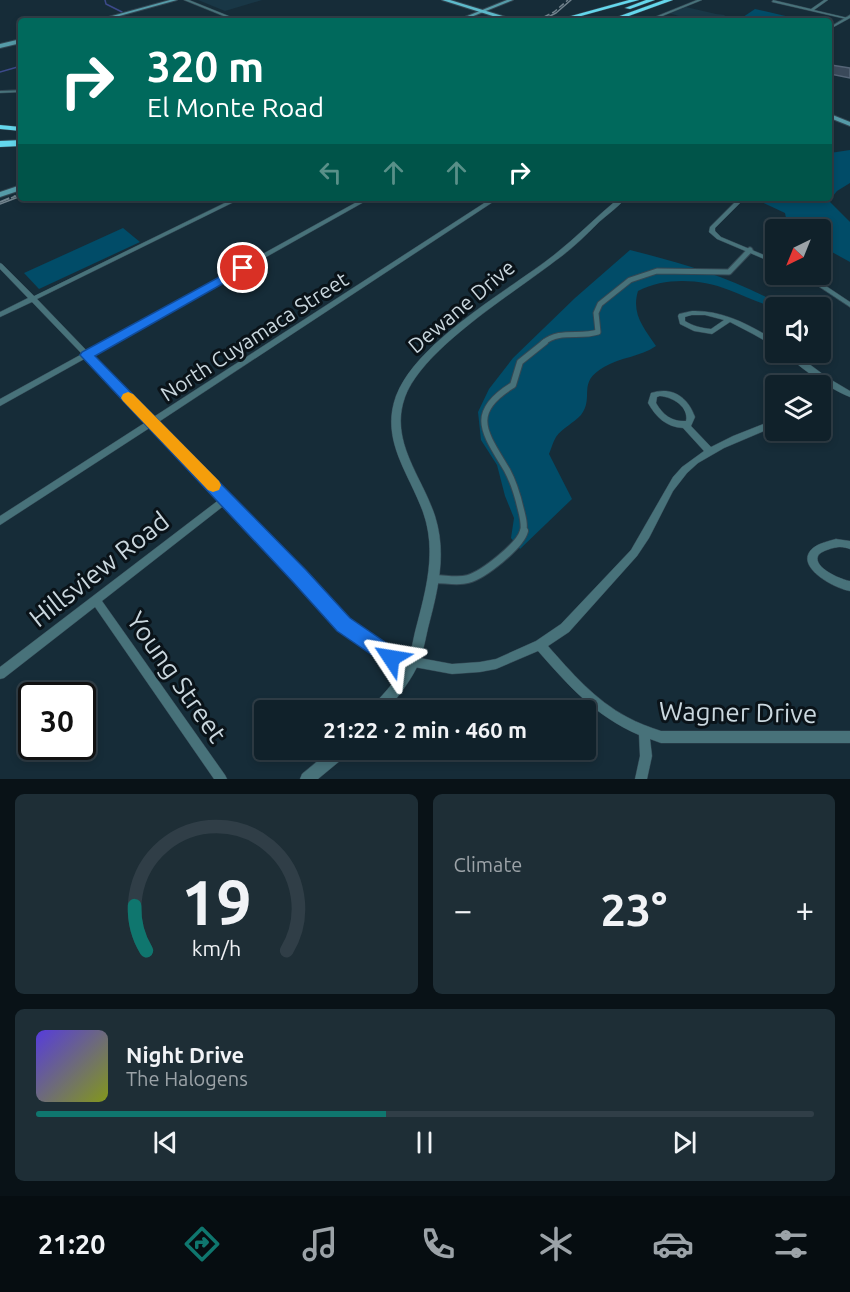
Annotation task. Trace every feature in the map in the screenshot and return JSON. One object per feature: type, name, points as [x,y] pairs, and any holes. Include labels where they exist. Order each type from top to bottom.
[{"type":"highway","points":[[567,18],[636,0]]},
{"type":"highway","points":[[598,18],[652,0]]},
{"type":"highway","points":[[618,18],[670,0]]},
{"type":"highway","points":[[635,18],[676,0]]},
{"type":"highway","points":[[0,127],[18,129]]},
{"type":"highway","points":[[0,133],[18,134]]},
{"type":"highway","points":[[0,143],[18,143]]},
{"type":"main road","points":[[107,18],[175,0]]},
{"type":"main road","points":[[445,0],[506,18]]},
{"type":"main road","points":[[464,18],[511,0]]},
{"type":"main road","points":[[1,45],[18,42]]},
{"type":"main road","points":[[832,117],[850,124]]},
{"type":"main road","points":[[0,195],[18,188]]},
{"type":"street","points":[[186,0],[231,18]]},
{"type":"street","points":[[655,18],[700,0]]},
{"type":"street","points":[[811,10],[826,0]]},
{"type":"street","points":[[773,1],[848,17]]},
{"type":"street","points":[[832,27],[848,17]]},
{"type":"street","points":[[0,92],[18,91]]},
{"type":"street","points":[[0,315],[233,201]]},
{"type":"street","points":[[0,403],[363,201]]},
{"type":"street","name":"North Cuyamaca Street","points":[[0,521],[491,201]]},
{"type":"street","name":"Dewane Drive","points":[[385,700],[413,663],[435,579],[436,550],[430,518],[403,462],[396,440],[395,414],[402,391],[429,355],[498,299],[556,257],[620,201]]},
{"type":"street","points":[[739,201],[712,228],[712,232],[719,238],[765,257]]},
{"type":"street","points":[[435,579],[466,580],[477,575],[503,556],[522,537],[525,526],[520,505],[508,472],[490,444],[484,421],[490,402],[513,385],[520,362],[554,335],[589,335],[598,332],[597,306],[639,273],[653,269],[729,272],[750,250]]},
{"type":"street","points":[[0,265],[343,624],[391,658],[413,663],[452,669],[480,667],[496,664],[540,645],[565,628],[643,540],[678,477],[703,456],[765,427]]},
{"type":"street","points":[[820,285],[850,305]]},
{"type":"street","points":[[729,320],[712,332],[689,328],[682,322],[681,316],[696,312],[729,320],[745,326],[765,338]]},
{"type":"street","points":[[802,363],[819,375]]},
{"type":"street","points":[[831,387],[850,394]]},
{"type":"street","points":[[685,425],[689,424],[691,417],[687,406],[668,393],[654,395],[651,400],[653,406],[664,418],[672,423],[685,425],[711,452]]},
{"type":"street","name":"Hillsview Road","points":[[0,674],[226,499]]},
{"type":"street","points":[[850,545],[835,542],[816,551],[813,556],[814,564],[826,579],[843,586],[850,586]]},
{"type":"street","name":"Young Street","points":[[96,600],[221,779]]},
{"type":"street","name":"Wagner Drive","points":[[540,645],[589,700],[614,718],[644,731],[661,736],[850,737]]},
{"type":"street","points":[[641,779],[646,756],[644,731]]},
{"type":"street","points":[[307,779],[330,760]]},
{"type":"shaded area","points":[[198,0],[262,0],[225,11]]},
{"type":"shaded area","points":[[686,7],[725,15],[723,18],[687,18],[668,13]]},
{"type":"shaded area","points":[[755,9],[794,18],[742,18]]},
{"type":"shaded area","points":[[850,150],[850,183],[832,197],[832,153]]},
{"type":"shaded area","points":[[759,201],[829,201],[850,222],[850,262],[831,252],[831,219],[786,219],[785,213]]},
{"type":"shaded area","points":[[123,228],[140,242],[39,289],[24,273]]},
{"type":"shaded area","points":[[630,250],[710,273],[766,297],[765,304],[718,286],[683,281],[660,283],[638,291],[637,314],[656,346],[644,353],[604,367],[591,379],[588,384],[585,408],[578,418],[556,437],[549,454],[572,499],[520,549],[511,538],[514,518],[505,496],[497,465],[481,440],[478,412],[489,389],[513,358],[575,298]]},
{"type":"building","points":[[832,65],[850,68],[850,78],[832,74]]},
{"type":"waterway","points":[[105,0],[106,4],[122,12]]},
{"type":"waterway","points":[[0,72],[18,67]]},
{"type":"tram line","points":[[546,18],[571,0]]},
{"type":"tram line","points":[[0,204],[18,197]]},
{"type":"railway","points":[[542,18],[554,12],[568,0]]},
{"type":"railway","points":[[11,198],[18,195]]},
{"type":"railway","points":[[0,202],[15,196]]},
{"type":"slow traffic","points":[[128,398],[213,485]]},
{"type":"route","points":[[243,268],[87,355],[300,576],[343,624],[391,658]]}]
